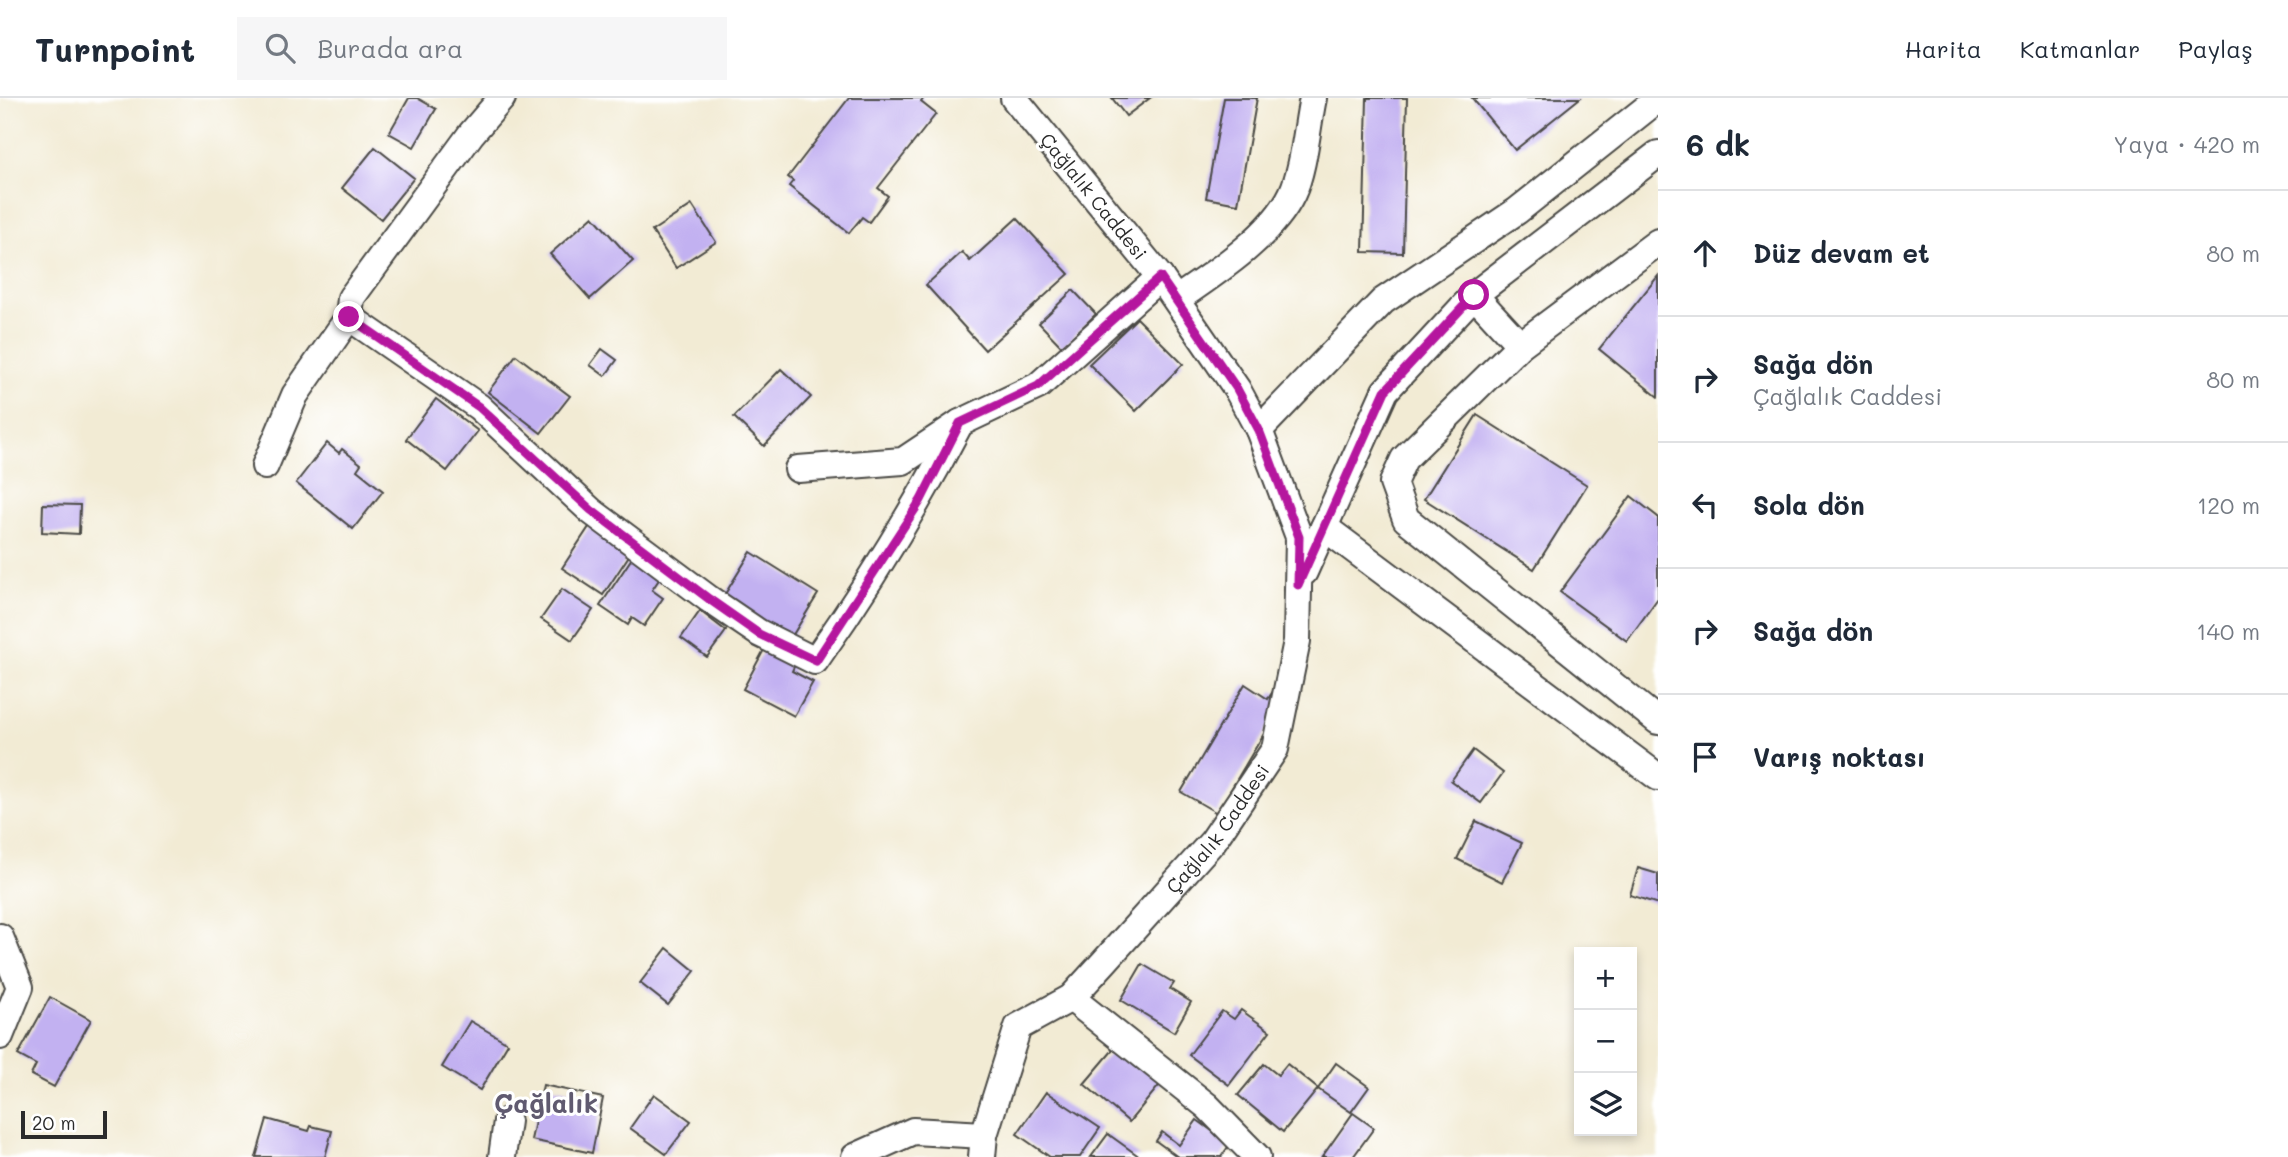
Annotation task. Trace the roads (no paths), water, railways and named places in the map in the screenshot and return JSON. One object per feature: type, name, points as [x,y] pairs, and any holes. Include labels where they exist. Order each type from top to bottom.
[{"type":"street","points":[[265,466],[295,395],[349,317],[351,298],[471,134],[502,98]]},
{"type":"street","name":"Çağlalık Caddesi","points":[[983,1146],[1018,1027],[1071,998],[1213,841],[1275,749],[1297,641],[1299,537],[1259,430],[1237,389],[1177,299],[1014,98]]},
{"type":"street","points":[[1177,299],[1215,273],[1279,217],[1294,191],[1313,98]]},
{"type":"street","points":[[1259,430],[1383,301],[1517,211],[1658,99]]},
{"type":"street","points":[[1298,585],[1385,391],[1474,295],[1658,154]]},
{"type":"street","points":[[1658,242],[1520,345],[1404,459],[1393,483],[1406,519],[1658,721]]},
{"type":"street","points":[[798,469],[903,461],[960,423],[1038,386],[1160,277]]},
{"type":"street","points":[[1474,295],[1520,345]]},
{"type":"street","points":[[349,317],[479,407],[591,510],[709,599],[759,634],[816,661],[921,500],[960,423]]},
{"type":"street","points":[[1324,527],[1658,777]]},
{"type":"street","points":[[0,937],[20,987],[0,1036]]},
{"type":"street","points":[[1071,998],[1207,1106],[1257,1157]]},
{"type":"street","points":[[502,1157],[507,1121]]},
{"type":"street","points":[[855,1157],[913,1131],[983,1146]]},
{"type":"district","name":"Çağlalık","points":[[546,1103]]}]
